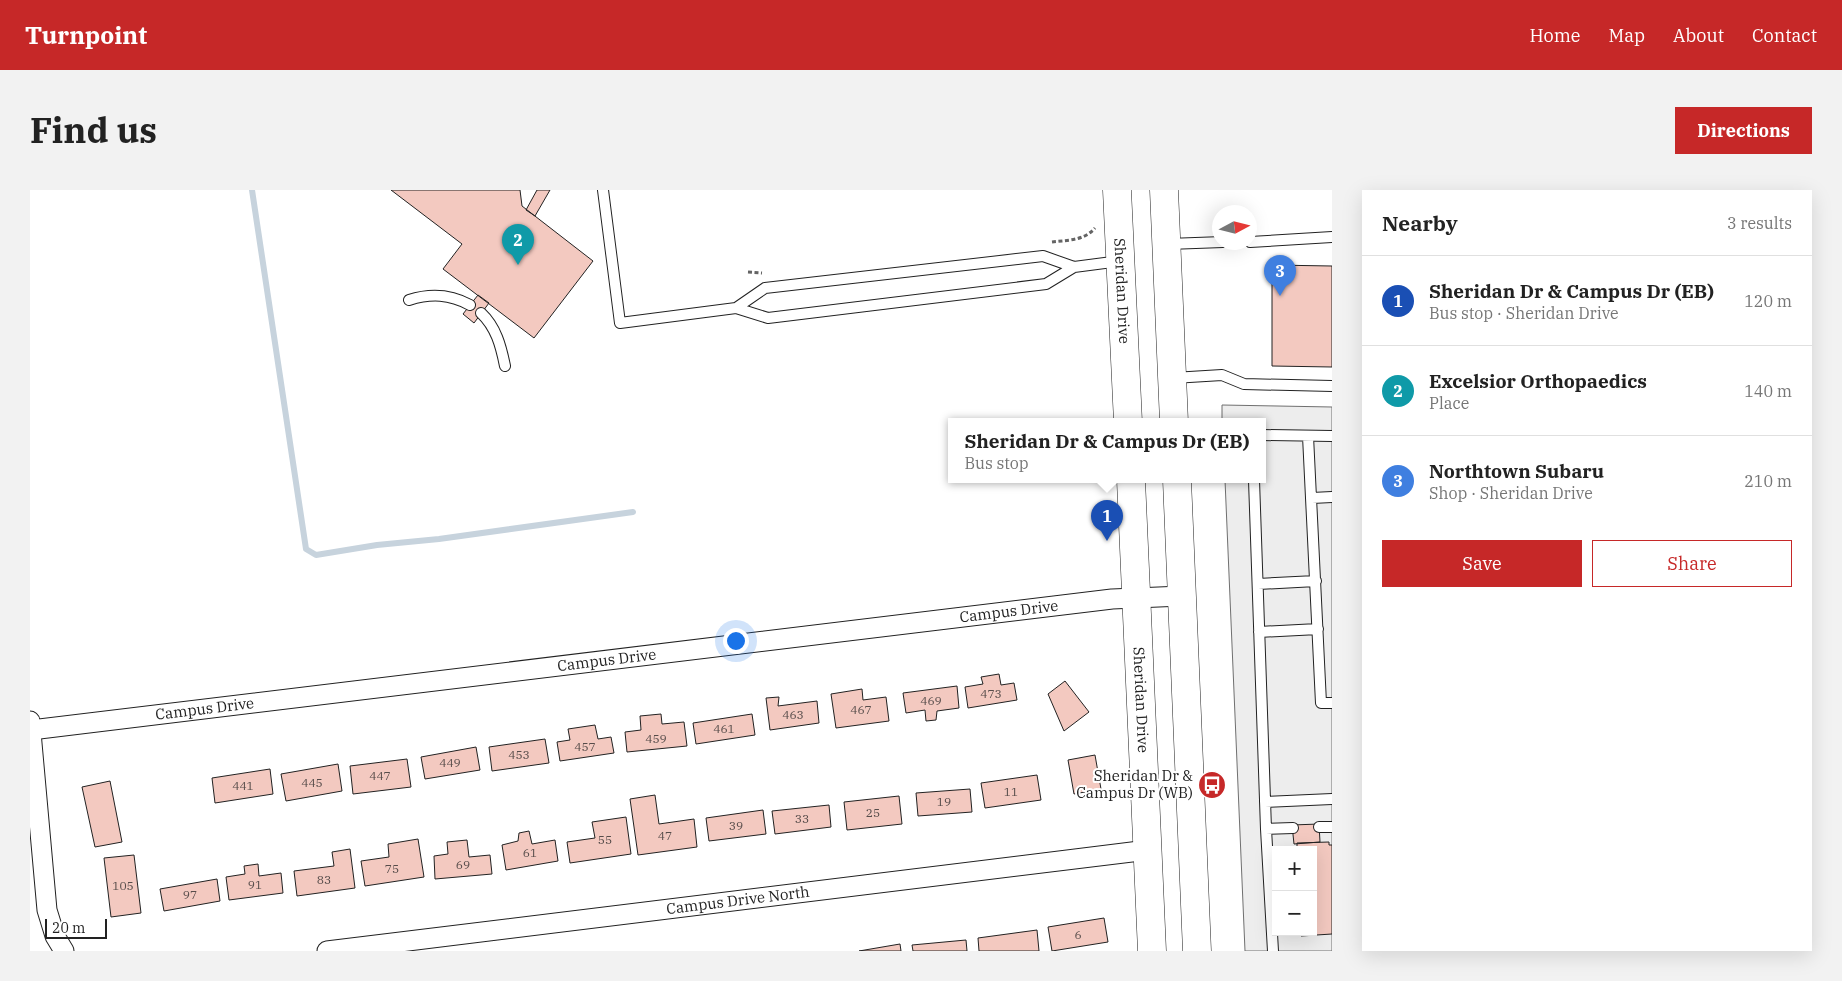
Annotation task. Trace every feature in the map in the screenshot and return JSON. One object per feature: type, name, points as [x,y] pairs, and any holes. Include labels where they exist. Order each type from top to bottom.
[{"type":"main road","name":"Sheridan Drive","points":[[1117,190],[1128,418]]},
{"type":"main road","points":[[1164,190],[1174,418]]},
{"type":"main road","name":"Sheridan Drive","points":[[1131,483],[1152,951]]},
{"type":"main road","points":[[1177,483],[1197,951]]},
{"type":"street","name":"Campus Drive","points":[[31,735],[1102,600],[1182,596]]},
{"type":"street","points":[[31,735],[47,910],[55,936],[64,951]]},
{"type":"street","name":"Campus Drive North","points":[[327,951],[1148,850]]},
{"type":"lane","points":[[603,190],[620,323],[736,308],[768,318],[1046,284],[1074,267],[1120,261]]},
{"type":"lane","points":[[1257,242],[1332,237]]},
{"type":"lane","points":[[1167,244],[1212,242]]},
{"type":"lane","points":[[736,308],[765,288],[1043,256],[1074,267]]},
{"type":"lane","points":[[409,300],[422,296],[437,295],[451,297],[470,305]]},
{"type":"lane","points":[[481,313],[487,318],[497,337],[505,366]]},
{"type":"lane","points":[[1172,378],[1222,375],[1244,384],[1332,386]]},
{"type":"lane","points":[[1266,436],[1332,436]]},
{"type":"lane","points":[[1308,436],[1321,703],[1332,703]]},
{"type":"lane","points":[[1254,483],[1266,830],[1273,951]]},
{"type":"lane","points":[[1312,498],[1332,497]]},
{"type":"lane","points":[[1258,584],[1316,581]]},
{"type":"lane","points":[[1259,632],[1318,629]]},
{"type":"lane","points":[[1265,802],[1332,799]]},
{"type":"lane","points":[[1319,827],[1332,826]]},
{"type":"lane","points":[[1266,830],[1293,828]]},
{"type":"path","points":[[1044,243],[1083,238],[1089,235],[1096,226]]},
{"type":"shaded area","points":[[1222,405],[1332,407],[1332,951],[1245,951],[1225,483],[1266,483],[1266,418],[1222,418]]},
{"type":"building","points":[[391,190],[520,190],[522,206],[593,261],[534,338],[443,269],[462,244]]},
{"type":"building","points":[[537,190],[550,190],[535,216],[526,210]]},
{"type":"building","points":[[1272,265],[1332,266],[1332,367],[1272,366]]},
{"type":"building","points":[[478,295],[489,303],[474,323],[463,314]]},
{"type":"building","points":[[999,674],[1001,685],[1014,683],[1017,700],[968,708],[965,687],[983,684],[981,677]]},
{"type":"building","points":[[1065,681],[1089,712],[1064,731],[1048,694]]},
{"type":"building","points":[[957,686],[959,708],[937,711],[936,720],[926,721],[925,710],[906,713],[903,693]]},
{"type":"building","points":[[862,689],[863,700],[886,697],[889,721],[836,728],[831,694]]},
{"type":"building","points":[[779,697],[778,706],[817,701],[819,723],[770,730],[766,698]]},
{"type":"building","points":[[661,714],[662,724],[684,722],[687,746],[627,752],[625,732],[641,730],[640,716]]},
{"type":"building","points":[[752,714],[755,735],[696,744],[693,723]]},
{"type":"building","points":[[595,725],[598,739],[611,737],[614,753],[560,761],[557,742],[570,740],[568,729]]},
{"type":"building","points":[[545,739],[549,763],[492,771],[489,747]]},
{"type":"building","points":[[476,747],[480,770],[425,779],[421,757]]},
{"type":"building","points":[[1095,755],[1101,789],[1074,794],[1068,760]]},
{"type":"building","points":[[407,759],[411,787],[353,794],[350,766]]},
{"type":"building","points":[[338,764],[342,791],[286,801],[281,774]]},
{"type":"building","points":[[270,769],[273,794],[215,803],[212,778]]},
{"type":"building","points":[[1037,775],[1041,800],[985,808],[981,783]]},
{"type":"building","points":[[110,781],[122,842],[95,847],[82,787]]},
{"type":"building","points":[[970,789],[972,812],[918,816],[916,793]]},
{"type":"building","points":[[655,795],[659,824],[694,819],[697,847],[638,855],[630,799]]},
{"type":"building","points":[[899,796],[902,824],[847,830],[844,802]]},
{"type":"building","points":[[829,805],[831,827],[775,834],[772,811]]},
{"type":"building","points":[[763,810],[766,834],[709,841],[706,818]]},
{"type":"building","points":[[626,817],[631,854],[570,863],[567,842],[595,838],[592,822]]},
{"type":"building","points":[[1319,824],[1320,842],[1294,844],[1292,825]]},
{"type":"building","points":[[529,831],[532,844],[555,840],[558,861],[506,870],[502,845],[518,841],[519,833]]},
{"type":"building","points":[[418,839],[424,877],[365,886],[361,861],[389,857],[388,844]]},
{"type":"building","points":[[467,840],[469,857],[490,855],[492,874],[435,879],[434,856],[448,854],[447,842]]},
{"type":"building","points":[[1329,842],[1329,845],[1332,845],[1332,934],[1317,935],[1317,846],[1297,846],[1297,843]]},
{"type":"building","points":[[350,849],[355,888],[297,896],[294,871],[334,866],[332,852]]},
{"type":"building","points":[[134,855],[141,913],[111,917],[104,858]]},
{"type":"building","points":[[258,864],[259,876],[281,873],[283,893],[229,900],[226,877],[245,874],[244,866]]},
{"type":"building","points":[[217,879],[220,901],[164,911],[160,889]]},
{"type":"building","points":[[1104,918],[1108,942],[1052,951],[1048,927]]},
{"type":"building","points":[[1037,930],[1039,951],[979,951],[978,938]]},
{"type":"building","points":[[966,940],[967,951],[913,951],[912,945]]},
{"type":"building","points":[[900,944],[901,951],[859,951]]},
{"type":"waterway","points":[[252,190],[306,549],[316,555],[377,545],[439,539],[633,512]]},
{"type":"place","name":"Excelsior Orthopaedics","points":[[518,265]]},
{"type":"place","name":"Northtown Subaru","points":[[1280,296]]},
{"type":"place","name":"Sheridan Dr & Campus Dr (EB)","points":[[1107,541]]},
{"type":"place","name":"Sheridan Dr & Campus Dr (WB)","points":[[1212,785]]}]
